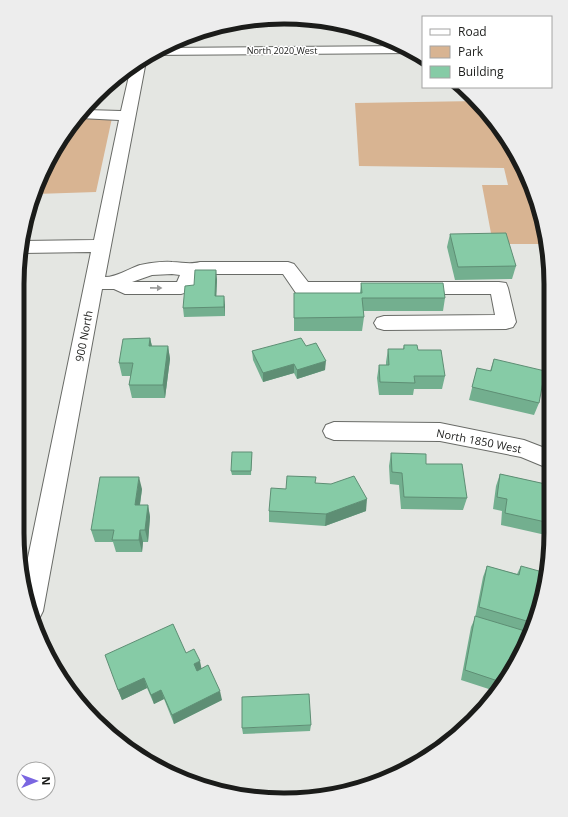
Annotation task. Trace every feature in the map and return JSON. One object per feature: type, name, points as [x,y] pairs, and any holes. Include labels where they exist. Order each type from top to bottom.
[{"type":"street","name":"North 2020 West","points":[[167,52],[397,50]]},
{"type":"street","name":"900 North","points":[[33,598],[137,70]]},
{"type":"street","points":[[88,114],[127,116]]},
{"type":"street","points":[[27,247],[102,246]]},
{"type":"street","points":[[95,283],[118,283],[125,288],[181,288],[186,286],[189,271],[200,268],[288,268],[303,288],[499,288],[506,322],[384,323]]},
{"type":"street","name":"North 1850 West","points":[[334,431],[440,432],[524,449],[544,457]]},
{"type":"green space","points":[[469,101],[500,140],[517,169],[530,200],[541,244],[493,244],[482,185],[508,185],[504,168],[359,166],[355,103]]},
{"type":"green space","points":[[85,118],[112,118],[96,192],[40,194],[59,154]]},
{"type":"building","points":[[506,233],[516,266],[458,267],[450,234]]},
{"type":"building","points":[[195,270],[216,270],[215,296],[224,296],[224,307],[183,308],[185,286],[194,285]]},
{"type":"building","points":[[361,283],[443,283],[445,298],[362,298],[364,317],[294,318],[294,293],[362,293]]},
{"type":"building","points":[[150,338],[149,346],[168,346],[163,385],[129,385],[133,363],[119,363],[123,339]]},
{"type":"building","points":[[301,338],[306,346],[316,343],[326,361],[297,370],[294,364],[263,373],[252,351]]},
{"type":"building","points":[[404,345],[417,345],[418,350],[441,350],[445,376],[414,376],[415,383],[380,382],[379,365],[389,365],[388,349],[404,349]]},
{"type":"building","points":[[494,359],[544,371],[539,403],[472,387],[477,368],[491,371]]},
{"type":"building","points":[[232,452],[252,452],[251,471],[231,471]]},
{"type":"building","points":[[391,453],[426,454],[426,464],[462,464],[467,498],[404,497],[402,473],[392,472]]},
{"type":"building","points":[[500,474],[544,484],[544,522],[505,513],[507,499],[497,497]]},
{"type":"building","points":[[287,476],[316,477],[315,483],[331,484],[354,476],[367,499],[326,514],[269,511],[271,488],[286,489]]},
{"type":"building","points":[[100,477],[139,477],[135,505],[148,505],[145,530],[140,530],[139,540],[112,540],[114,530],[91,530]]},
{"type":"building","points":[[487,566],[519,575],[521,566],[541,572],[528,621],[479,607]]},
{"type":"building","points":[[475,616],[524,631],[509,663],[497,681],[465,670]]},
{"type":"building","points":[[173,624],[186,653],[194,649],[200,661],[194,664],[197,671],[208,665],[220,691],[172,715],[161,690],[151,695],[144,678],[118,690],[105,655]]},
{"type":"building","points":[[309,694],[311,725],[242,728],[242,697]]}]
